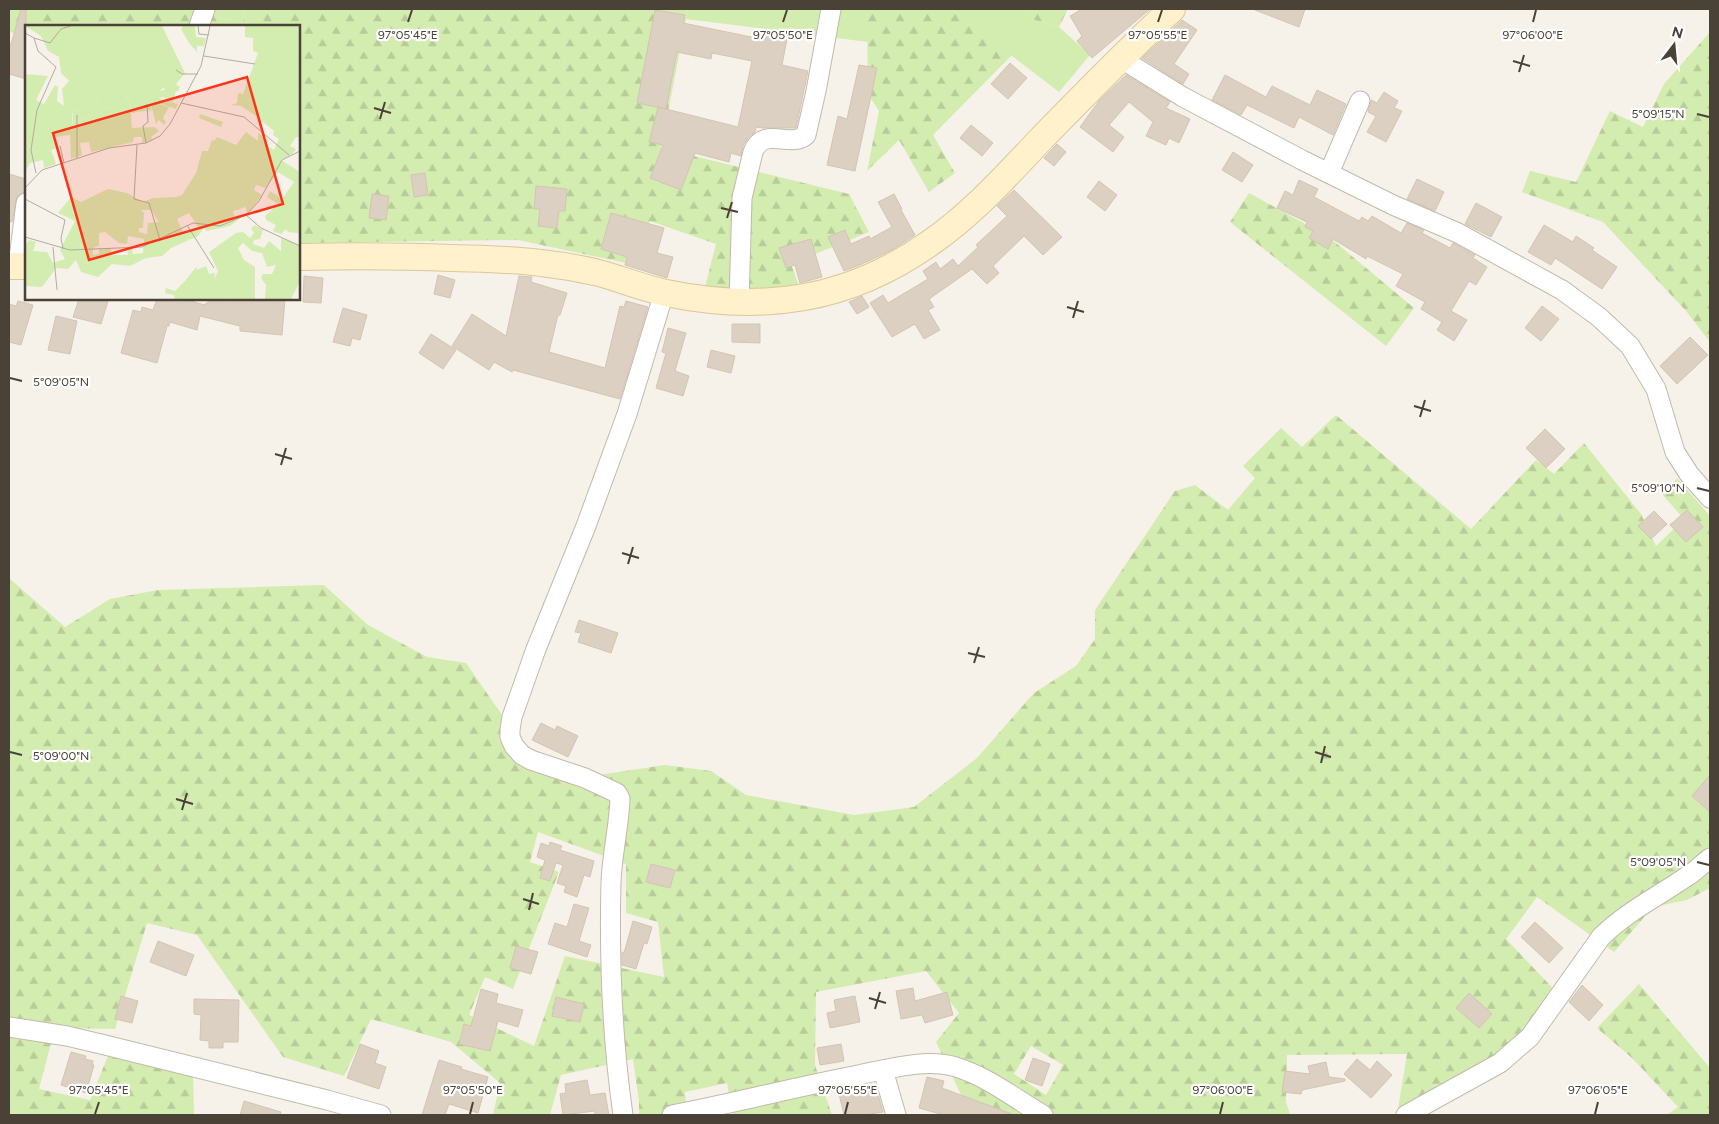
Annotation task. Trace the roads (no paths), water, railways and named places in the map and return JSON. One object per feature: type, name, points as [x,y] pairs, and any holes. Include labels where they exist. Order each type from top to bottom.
[{"type":"street","points":[[199,25],[205,9]]},
{"type":"street","points":[[739,303],[742,198],[753,152],[760,142],[769,139],[798,140],[806,135],[831,9]]},
{"type":"street","points":[[300,257],[415,257],[538,262],[594,272],[664,293],[703,300],[739,303],[789,300],[836,290],[891,266],[928,245],[948,230],[980,202],[1120,58],[1172,9]]},
{"type":"street","points":[[1120,58],[1183,97],[1329,174],[1393,205],[1458,233],[1562,290],[1599,317],[1630,346],[1656,389],[1675,452],[1689,474],[1710,498]]},
{"type":"street","points":[[1329,174],[1360,101]]},
{"type":"street","points":[[18,266],[25,212]]},
{"type":"street","points":[[623,1115],[617,1073],[610,945],[611,880],[620,799],[617,793],[594,782],[531,760],[522,755],[510,738],[510,730],[512,717],[536,649],[586,526],[627,414],[664,293]]},
{"type":"street","points":[[1406,1115],[1500,1063],[1530,1037],[1613,925],[1687,877],[1710,858]]},
{"type":"street","points":[[9,1027],[67,1036],[381,1115]]},
{"type":"street","points":[[672,1115],[883,1070],[931,1064],[942,1064],[956,1068],[993,1084],[1043,1115]]},
{"type":"street","points":[[883,1070],[896,1115]]}]
